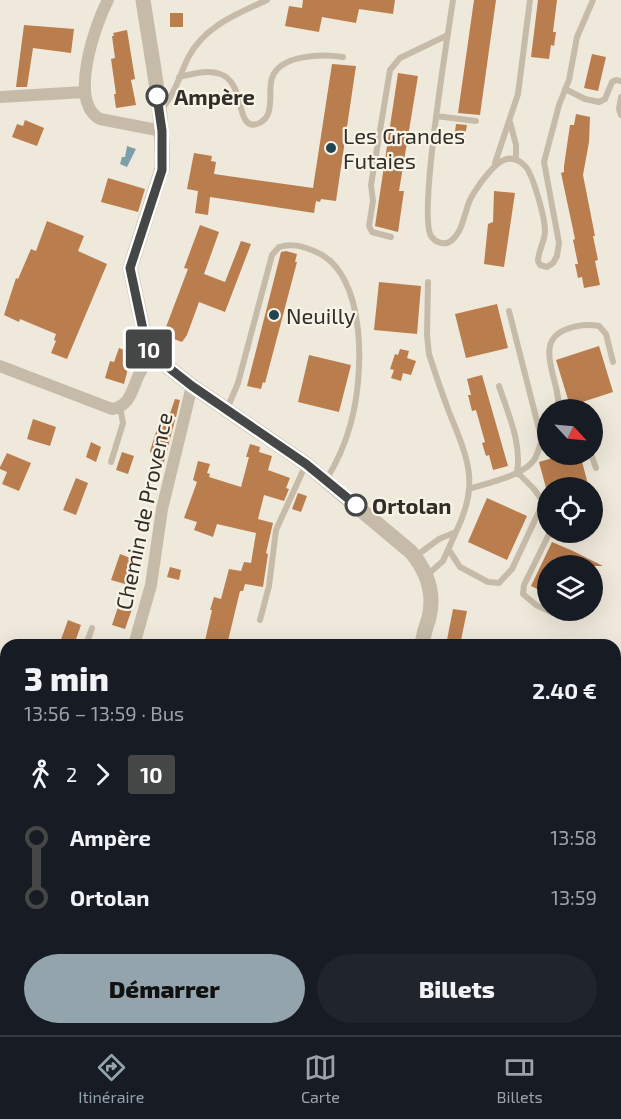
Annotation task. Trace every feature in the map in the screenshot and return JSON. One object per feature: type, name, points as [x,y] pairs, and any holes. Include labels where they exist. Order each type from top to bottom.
[{"type":"street","points":[[108,0],[91,40],[84,92],[89,108],[96,117],[162,131]]},
{"type":"street","points":[[143,0],[162,131],[162,170],[130,268],[145,339],[153,355],[192,386],[306,464],[415,556],[426,575],[431,602],[423,639]]},
{"type":"street","points":[[0,97],[84,92]]},
{"type":"street","points":[[0,366],[112,409],[120,407],[129,399],[140,371],[153,355]]},
{"type":"street","name":"Chemin de Provence","points":[[136,639],[154,570],[162,509],[192,386]]},
{"type":"lane","points":[[159,110],[165,104],[195,47],[222,22],[267,0]]},
{"type":"lane","points":[[453,0],[436,116],[428,207],[429,232],[433,239],[446,243],[455,236],[471,197],[495,164],[510,122],[518,94],[530,0]]},
{"type":"lane","points":[[495,164],[503,159],[516,159],[526,167],[532,178],[545,229],[538,261],[540,266],[547,267],[557,256],[558,243],[544,173],[544,162],[570,74],[577,37],[593,0]]},
{"type":"lane","points":[[391,237],[372,232],[369,226],[373,201],[371,185],[390,70],[400,58],[448,35]]},
{"type":"lane","points":[[179,78],[203,72],[224,75],[236,89],[243,119],[248,124],[254,124],[263,121],[269,112],[271,81],[276,70],[281,66],[312,56],[343,57]]},
{"type":"lane","points":[[565,89],[585,99],[599,102],[605,99],[612,82],[621,81]]},
{"type":"lane","points":[[621,97],[619,109],[621,114]]},
{"type":"lane","points":[[436,116],[476,121]]},
{"type":"lane","points":[[510,122],[514,133],[516,159]]},
{"type":"lane","points":[[227,409],[238,383],[272,255],[279,247],[295,245],[325,256],[341,271],[350,289],[359,357],[355,406],[350,427],[341,451],[325,480]]},
{"type":"lane","points":[[426,575],[443,561],[449,550],[465,513],[470,489],[470,467],[429,354],[428,282]]},
{"type":"lane","points":[[509,311],[537,421]]},
{"type":"lane","points":[[558,399],[548,359],[555,335],[571,327],[599,326],[606,334],[613,362]]},
{"type":"lane","points":[[499,386],[517,444],[519,454],[517,472]]},
{"type":"lane","points":[[111,462],[123,423],[120,407]]},
{"type":"lane","points":[[470,489],[528,467],[534,461],[537,453]]},
{"type":"lane","points":[[260,620],[268,586],[276,530],[306,464]]},
{"type":"lane","points":[[517,472],[537,494]]},
{"type":"lane","points":[[449,550],[460,567],[488,582],[499,583],[512,569],[537,516]]},
{"type":"lane","points":[[415,556],[440,539],[456,532]]},
{"type":"lane","points":[[537,558],[524,585],[523,594],[537,605]]},
{"type":"lane","points":[[88,639],[92,628]]},
{"type":"water","points":[[127,146],[136,149],[127,167],[120,164],[122,157],[125,157]]},
{"type":"building","points":[[303,0],[395,0],[393,14],[359,9],[356,23],[322,17],[319,32],[285,26],[289,6],[302,8]]},
{"type":"building","points":[[474,0],[496,0],[480,115],[458,113]]},
{"type":"building","points":[[538,0],[557,0],[553,32],[556,32],[549,59],[531,57]]},
{"type":"building","points":[[170,13],[183,13],[183,27],[170,27]]},
{"type":"building","points":[[24,25],[74,29],[71,53],[33,48],[27,87],[16,87]]},
{"type":"building","points":[[127,30],[135,79],[131,80],[136,105],[116,108],[111,59],[115,58],[112,36],[114,36],[113,33]]},
{"type":"building","points":[[592,54],[606,57],[598,91],[584,88]]},
{"type":"building","name":"Les Grandes Futaies","points":[[332,64],[356,66],[336,201],[321,199],[320,202],[316,201],[314,213],[210,197],[208,215],[195,213],[198,191],[187,189],[194,153],[212,156],[211,161],[216,162],[214,174],[313,188]]},
{"type":"building","points":[[398,73],[418,76],[399,191],[404,191],[398,232],[375,226]]},
{"type":"building","points":[[576,114],[590,117],[589,142],[583,175],[595,236],[593,236],[598,260],[595,261],[600,285],[584,288],[582,277],[578,278],[575,264],[578,264],[573,240],[575,239],[561,173],[564,172],[570,125],[574,125]]},
{"type":"building","points":[[25,120],[44,128],[37,146],[12,137],[17,124],[23,126]]},
{"type":"building","points":[[456,124],[467,125],[464,140],[454,139]]},
{"type":"building","points":[[108,178],[145,189],[138,212],[101,202]]},
{"type":"building","points":[[494,191],[515,193],[504,267],[484,264],[488,224],[493,222]]},
{"type":"building","points":[[47,221],[84,236],[78,251],[107,264],[67,359],[51,353],[56,334],[4,315],[16,278],[18,279],[31,249],[36,251]]},
{"type":"building","points":[[200,225],[219,232],[204,274],[225,282],[241,241],[251,244],[225,312],[199,302],[187,335],[182,342],[163,335],[188,269],[184,268]]},
{"type":"building","name":"Neuilly","points":[[281,252],[297,254],[295,262],[297,262],[265,383],[263,382],[261,389],[247,386]]},
{"type":"building","points":[[379,282],[421,286],[417,334],[374,330]]},
{"type":"building","points":[[497,304],[508,348],[466,358],[455,314]]},
{"type":"building","points":[[599,346],[613,392],[592,399],[568,399],[556,360]]},
{"type":"building","points":[[119,348],[132,353],[124,384],[105,378],[110,361],[114,362]]},
{"type":"building","points":[[400,349],[409,351],[407,358],[416,361],[411,375],[403,373],[401,381],[391,378],[394,370],[390,369],[395,354],[398,355]]},
{"type":"building","points":[[309,355],[351,365],[339,412],[298,402]]},
{"type":"building","points":[[482,375],[508,466],[493,470],[489,455],[486,456],[482,443],[485,442],[476,410],[472,411],[468,395],[471,395],[467,379]]},
{"type":"building","points":[[175,399],[180,400],[176,417],[169,416]]},
{"type":"building","points":[[161,416],[175,420],[164,462],[153,458],[150,451]]},
{"type":"building","points":[[33,419],[56,427],[50,446],[27,439]]},
{"type":"building","points":[[91,442],[101,447],[96,462],[86,457]]},
{"type":"building","points":[[250,444],[260,447],[259,452],[272,456],[268,470],[290,478],[286,488],[289,489],[284,501],[264,495],[258,519],[273,523],[266,553],[268,554],[263,587],[245,584],[243,591],[240,591],[228,639],[205,639],[214,597],[221,599],[229,569],[241,571],[244,562],[251,563],[256,533],[217,524],[213,537],[194,530],[197,522],[184,518],[197,482],[193,480],[198,461],[210,464],[207,473],[210,474],[209,477],[241,487],[249,457],[246,457]]},
{"type":"building","points":[[122,452],[134,456],[128,474],[116,470]]},
{"type":"building","points":[[7,453],[31,463],[19,491],[2,484],[7,472],[0,467]]},
{"type":"building","points":[[540,465],[583,465],[586,477],[543,477]]},
{"type":"building","points":[[76,478],[88,483],[76,515],[63,510]]},
{"type":"building","points":[[298,493],[307,496],[301,512],[292,509]]},
{"type":"building","points":[[487,498],[527,516],[507,560],[468,542]]},
{"type":"building","points":[[552,543],[554,543],[581,555],[546,555]]},
{"type":"building","points":[[120,554],[133,559],[125,584],[111,580]]},
{"type":"building","points":[[170,567],[181,570],[179,580],[167,577]]},
{"type":"building","points":[[537,573],[537,589],[531,586]]},
{"type":"building","points":[[119,604],[132,609],[125,629],[112,625]]},
{"type":"building","points":[[453,609],[467,611],[461,639],[447,639]]},
{"type":"building","points":[[68,620],[81,625],[76,639],[61,639]]},
{"type":"bus line","name":"10","points":[[157,96],[162,131],[162,170],[130,268],[148,348],[153,355],[192,386],[306,464],[356,505]]},
{"type":"place","name":"Ampère","points":[[157,96]]},
{"type":"place","name":"Les Grandes Futaies","points":[[331,148]]},
{"type":"place","name":"Neuilly","points":[[274,315]]},
{"type":"place","name":"Ortolan","points":[[356,505]]}]
